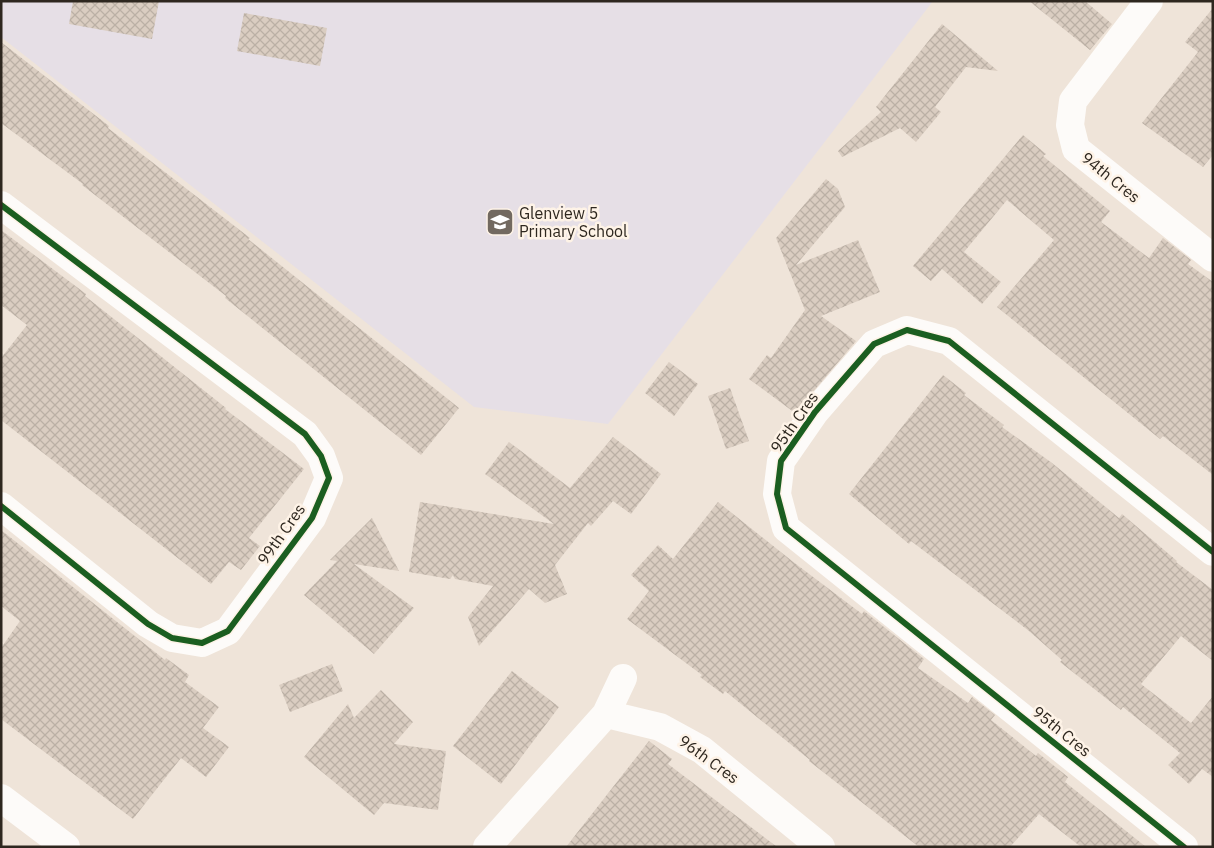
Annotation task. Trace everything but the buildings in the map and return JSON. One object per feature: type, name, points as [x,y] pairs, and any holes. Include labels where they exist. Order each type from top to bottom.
[{"type":"street","name":"94th Cres","points":[[1149,1],[1073,100],[1070,125],[1076,149],[1213,258]]},
{"type":"street","name":"99th Cres","points":[[1,205],[305,434],[321,456],[329,478],[312,518],[228,631],[202,643],[172,638],[148,624],[1,506]]},
{"type":"street","name":"95th Cres","points":[[1184,847],[786,528],[777,494],[781,461],[815,412],[874,344],[907,330],[949,341],[1213,552]]},
{"type":"street","points":[[488,847],[606,714],[623,678]]},
{"type":"street","name":"96th Cres","points":[[606,714],[660,726],[702,750],[821,847]]},
{"type":"street","points":[[1,798],[66,847]]},
{"type":"shaded area","name":"Glenview 5 Primary School","points":[[1,1],[933,1],[608,424],[474,407],[1,37]]},
{"type":"cycle path","points":[[1,205],[305,434],[321,456],[329,478],[312,518],[228,631],[202,643],[172,638],[148,624],[1,506]]},
{"type":"cycle path","points":[[1184,847],[786,528],[777,494],[781,461],[815,412],[874,344],[907,330],[949,341],[1213,552]]},
{"type":"place","name":"Glenview 5 Primary School","points":[[500,222]]}]
